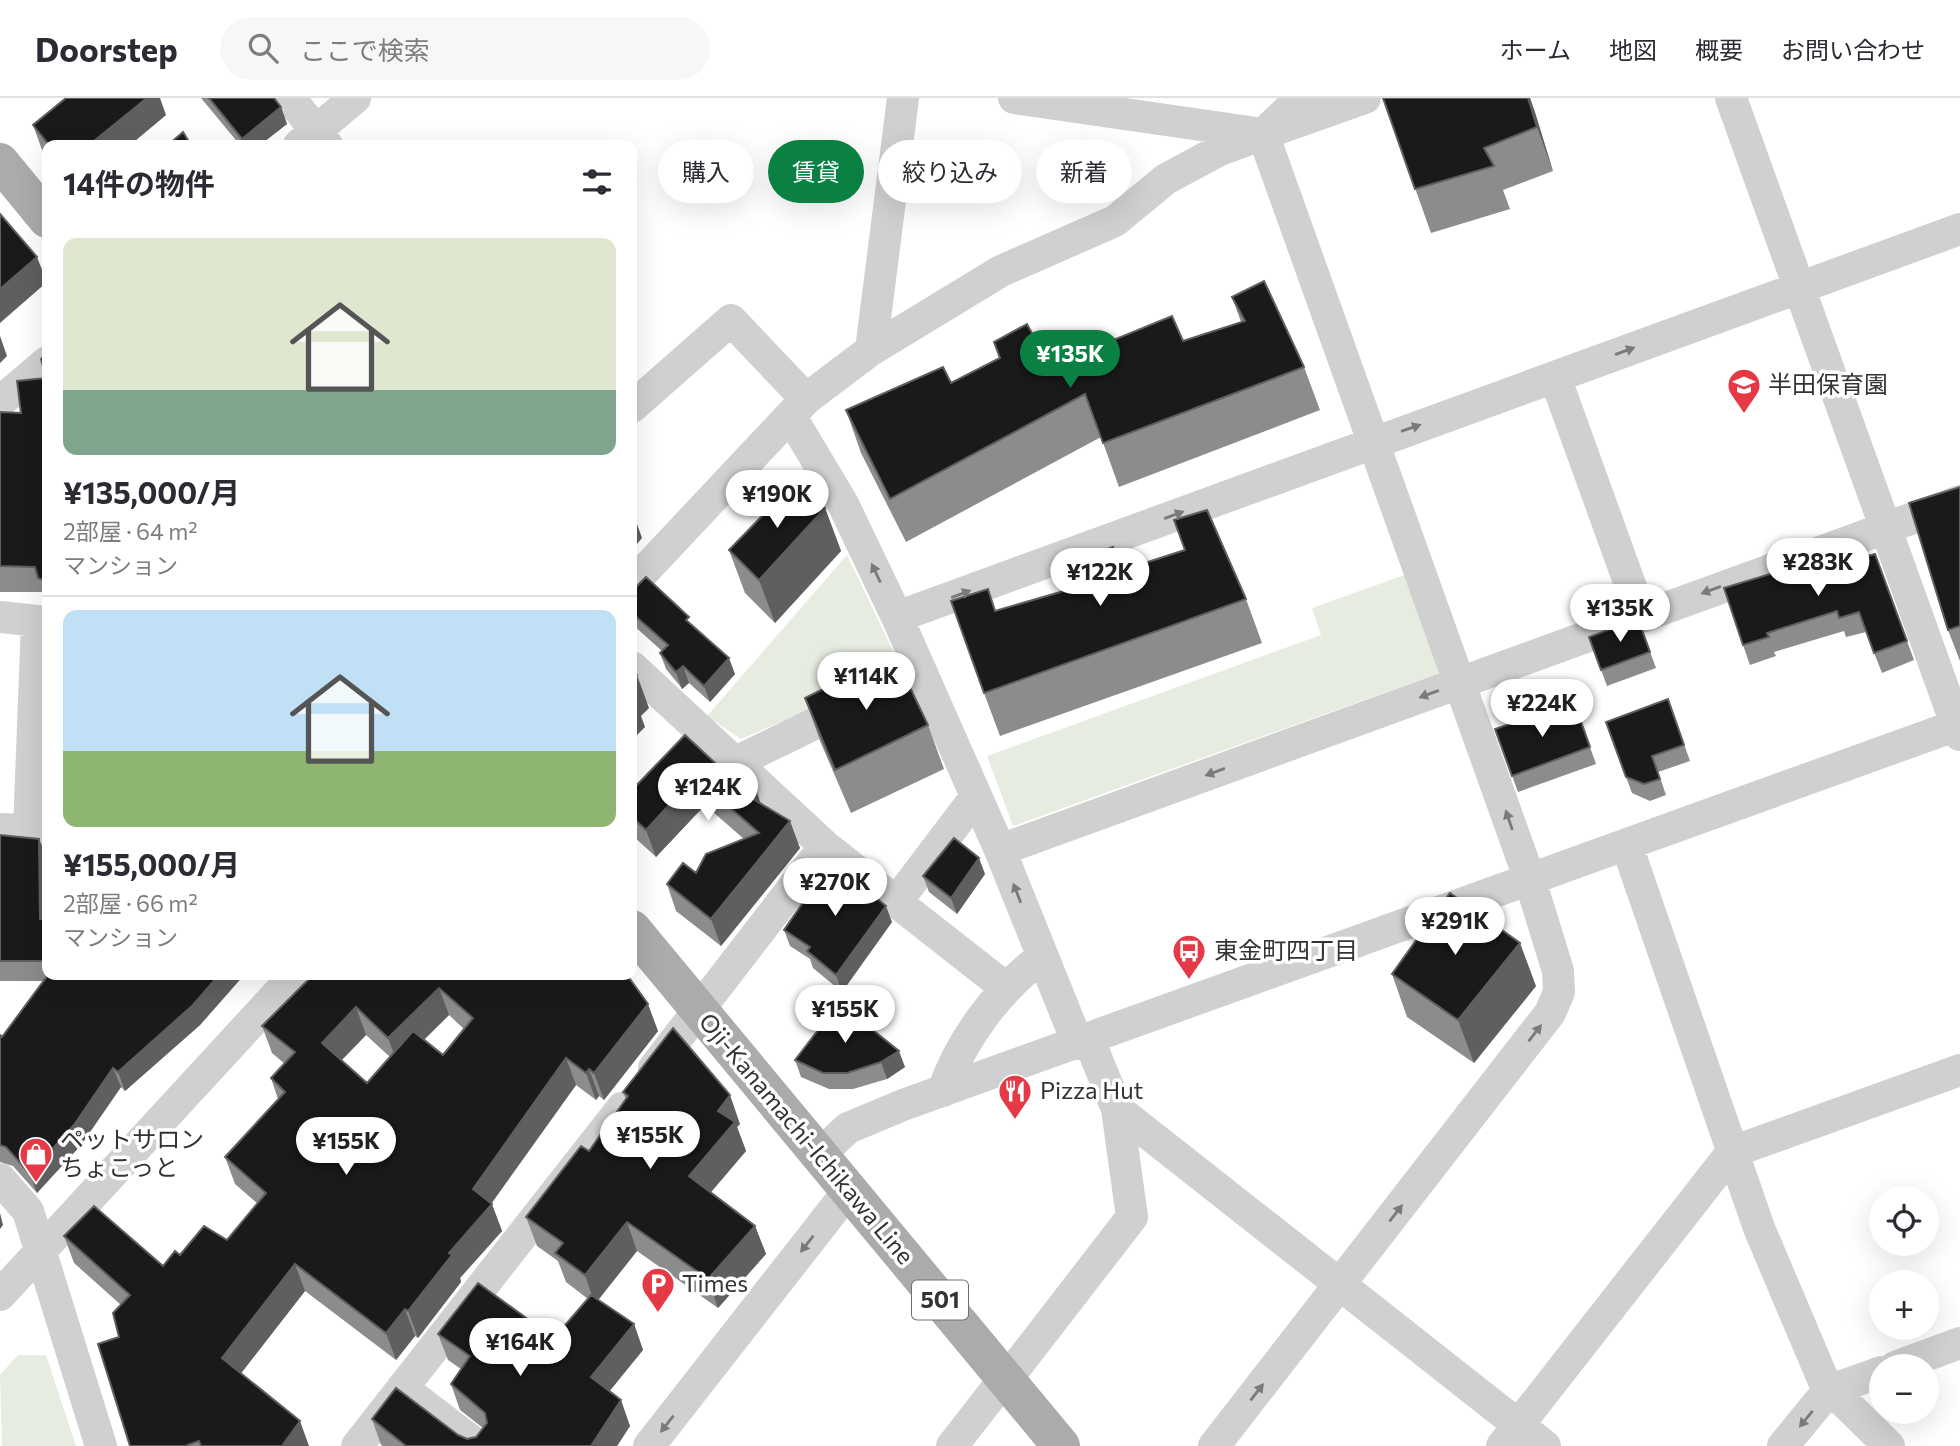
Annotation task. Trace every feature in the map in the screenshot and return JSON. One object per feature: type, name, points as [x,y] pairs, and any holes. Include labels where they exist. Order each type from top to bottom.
[{"type":"main road","points":[[0,162],[42,213]]},
{"type":"main road","name":"Oji-Kanamachi-Ichikawa Line","points":[[637,935],[1061,1446]]},
{"type":"street","points":[[290,98],[314,140],[355,98]]},
{"type":"street","points":[[871,350],[903,98]]},
{"type":"street","points":[[1014,98],[1264,134]]},
{"type":"street","points":[[1264,134],[1301,98]]},
{"type":"street","points":[[637,579],[798,408],[871,350],[1001,271],[1115,221],[1166,179],[1220,150],[1365,98]]},
{"type":"street","points":[[820,1154],[848,1128],[943,1091],[1959,728],[1731,98]]},
{"type":"street","points":[[1214,1446],[1550,1013],[1559,992],[1559,971],[1462,682],[1264,134]]},
{"type":"street","points":[[897,617],[1960,229]]},
{"type":"street","points":[[637,403],[731,320],[798,408],[897,617],[901,683],[975,798],[1000,850],[1042,957],[1117,1109],[1132,1217],[952,1446]]},
{"type":"street","points":[[0,402],[42,366]]},
{"type":"street","points":[[1555,377],[1641,615]]},
{"type":"street","points":[[1000,850],[1960,501]]},
{"type":"street","points":[[0,617],[42,622],[26,830]]},
{"type":"street","points":[[637,672],[825,846],[1006,988]]},
{"type":"street","points":[[733,763],[901,683]]},
{"type":"street","points":[[897,901],[975,798]]},
{"type":"street","points":[[357,1446],[699,1011],[825,846]]},
{"type":"street","points":[[1627,846],[1759,1228],[1830,1390],[1889,1446]]},
{"type":"street","points":[[943,1091],[955,1057],[1006,988],[1042,957]]},
{"type":"street","points":[[0,1295],[290,980]]},
{"type":"street","points":[[1511,1436],[1732,1152],[1960,1070]]},
{"type":"street","points":[[1117,1109],[1341,1284],[1511,1436],[1545,1446]]},
{"type":"street","points":[[0,1179],[28,1211],[101,1446]]},
{"type":"street","points":[[649,1446],[849,1191]]},
{"type":"street","points":[[1930,1354],[1960,1343]]},
{"type":"street","points":[[1783,1446],[1830,1390],[1869,1376]]},
{"type":"street","points":[[402,1388],[478,1446]]},
{"type":"shaded area","points":[[847,555],[897,659],[861,688],[741,739],[707,716]]},
{"type":"shaded area","points":[[1407,574],[1442,672],[1013,826],[987,756],[1321,635],[1312,608]]},
{"type":"shaded area","points":[[18,1355],[46,1355],[76,1446],[2,1446],[0,1375]]},
{"type":"building","points":[[66,98],[147,98],[95,140],[45,140],[33,125]]},
{"type":"building","points":[[209,98],[274,98],[281,107],[242,139]]},
{"type":"building","points":[[1383,98],[1528,98],[1537,127],[1484,148],[1494,166],[1415,189]]},
{"type":"building","points":[[183,132],[188,140],[174,140]]},
{"type":"building","points":[[0,214],[37,257],[0,289]]},
{"type":"building","points":[[1264,281],[1304,367],[1103,443],[1085,394],[890,499],[846,410],[943,367],[951,383],[1000,358],[994,342],[1027,324],[1050,366],[1172,316],[1183,341],[1245,321],[1232,297]]},
{"type":"building","points":[[42,378],[42,580],[38,578],[35,567],[0,566],[0,412],[21,413],[17,381]]},
{"type":"building","points":[[795,482],[825,508],[759,580],[729,550]]},
{"type":"building","points":[[1960,487],[1960,626],[1948,630],[1909,503]]},
{"type":"building","points":[[1207,510],[1246,599],[984,693],[951,601],[988,589],[995,611],[1095,582],[1084,557],[1113,547],[1123,570],[1185,550],[1174,520]]},
{"type":"building","points":[[1837,543],[1843,563],[1875,554],[1907,641],[1874,653],[1859,612],[1839,618],[1837,611],[1767,633],[1769,637],[1743,645],[1724,588],[1816,560],[1813,552]]},
{"type":"building","points":[[646,577],[689,617],[686,620],[729,658],[704,686],[683,666],[676,672],[660,653],[668,645],[637,617],[637,586]]},
{"type":"building","points":[[1638,619],[1650,652],[1601,670],[1589,637]]},
{"type":"building","points":[[894,654],[928,725],[835,770],[805,698]]},
{"type":"building","points":[[1668,699],[1684,745],[1652,756],[1660,779],[1644,784],[1626,777],[1606,722]]},
{"type":"building","points":[[1574,702],[1590,747],[1512,776],[1495,729]]},
{"type":"building","points":[[685,735],[728,775],[733,770],[756,789],[748,796],[790,821],[711,919],[667,884],[683,863],[696,873],[706,854],[759,833],[695,777],[646,830],[637,822],[637,785]]},
{"type":"building","points":[[0,835],[39,839],[42,961],[0,961]]},
{"type":"building","points":[[954,838],[979,858],[951,898],[923,876]]},
{"type":"building","points":[[831,862],[886,906],[836,975],[807,951],[810,947],[784,930]]},
{"type":"building","points":[[1450,893],[1520,943],[1458,1020],[1392,974]]},
{"type":"building","points":[[44,980],[215,980],[193,1005],[118,1072],[113,1068],[74,1125],[30,1174],[6,1147],[0,1145],[0,1035],[2,1037]]},
{"type":"building","points":[[308,980],[631,980],[648,1004],[594,1073],[589,1069],[586,1073],[566,1058],[473,1189],[492,1204],[449,1253],[452,1255],[408,1311],[405,1309],[386,1333],[295,1264],[222,1358],[300,1421],[282,1446],[201,1446],[199,1441],[185,1446],[130,1446],[98,1344],[119,1337],[113,1313],[130,1295],[64,1236],[94,1206],[163,1266],[175,1251],[180,1255],[204,1226],[227,1240],[266,1193],[225,1157],[285,1092],[271,1078],[295,1052],[262,1026]],"holes":[[[439,988],[473,1018],[443,1055],[413,1031],[367,1083],[322,1043],[356,1007],[388,1038]]]},
{"type":"building","points":[[839,1003],[899,1051],[881,1062],[847,1073],[823,1073],[795,1060]]},
{"type":"building","points":[[673,1028],[730,1095],[718,1111],[735,1122],[689,1176],[755,1226],[708,1279],[627,1222],[585,1275],[555,1253],[563,1243],[526,1217],[581,1146],[589,1151],[628,1096],[623,1092]]},
{"type":"building","points":[[478,1283],[554,1338],[591,1295],[634,1324],[591,1377],[621,1400],[591,1446],[406,1446],[372,1419],[396,1388],[467,1439],[476,1437],[487,1423],[485,1413],[451,1384],[470,1356],[438,1334]]},
{"type":"place","name":"半田保育園","points":[[1744,415]]},
{"type":"place","name":"東金町四丁目","points":[[1189,981]]},
{"type":"place","name":"Pizza Hut","points":[[1015,1121]]},
{"type":"place","name":"ペットサロン ちょこっと","points":[[36,1184]]},
{"type":"place","name":"Times","points":[[658,1314]]}]
